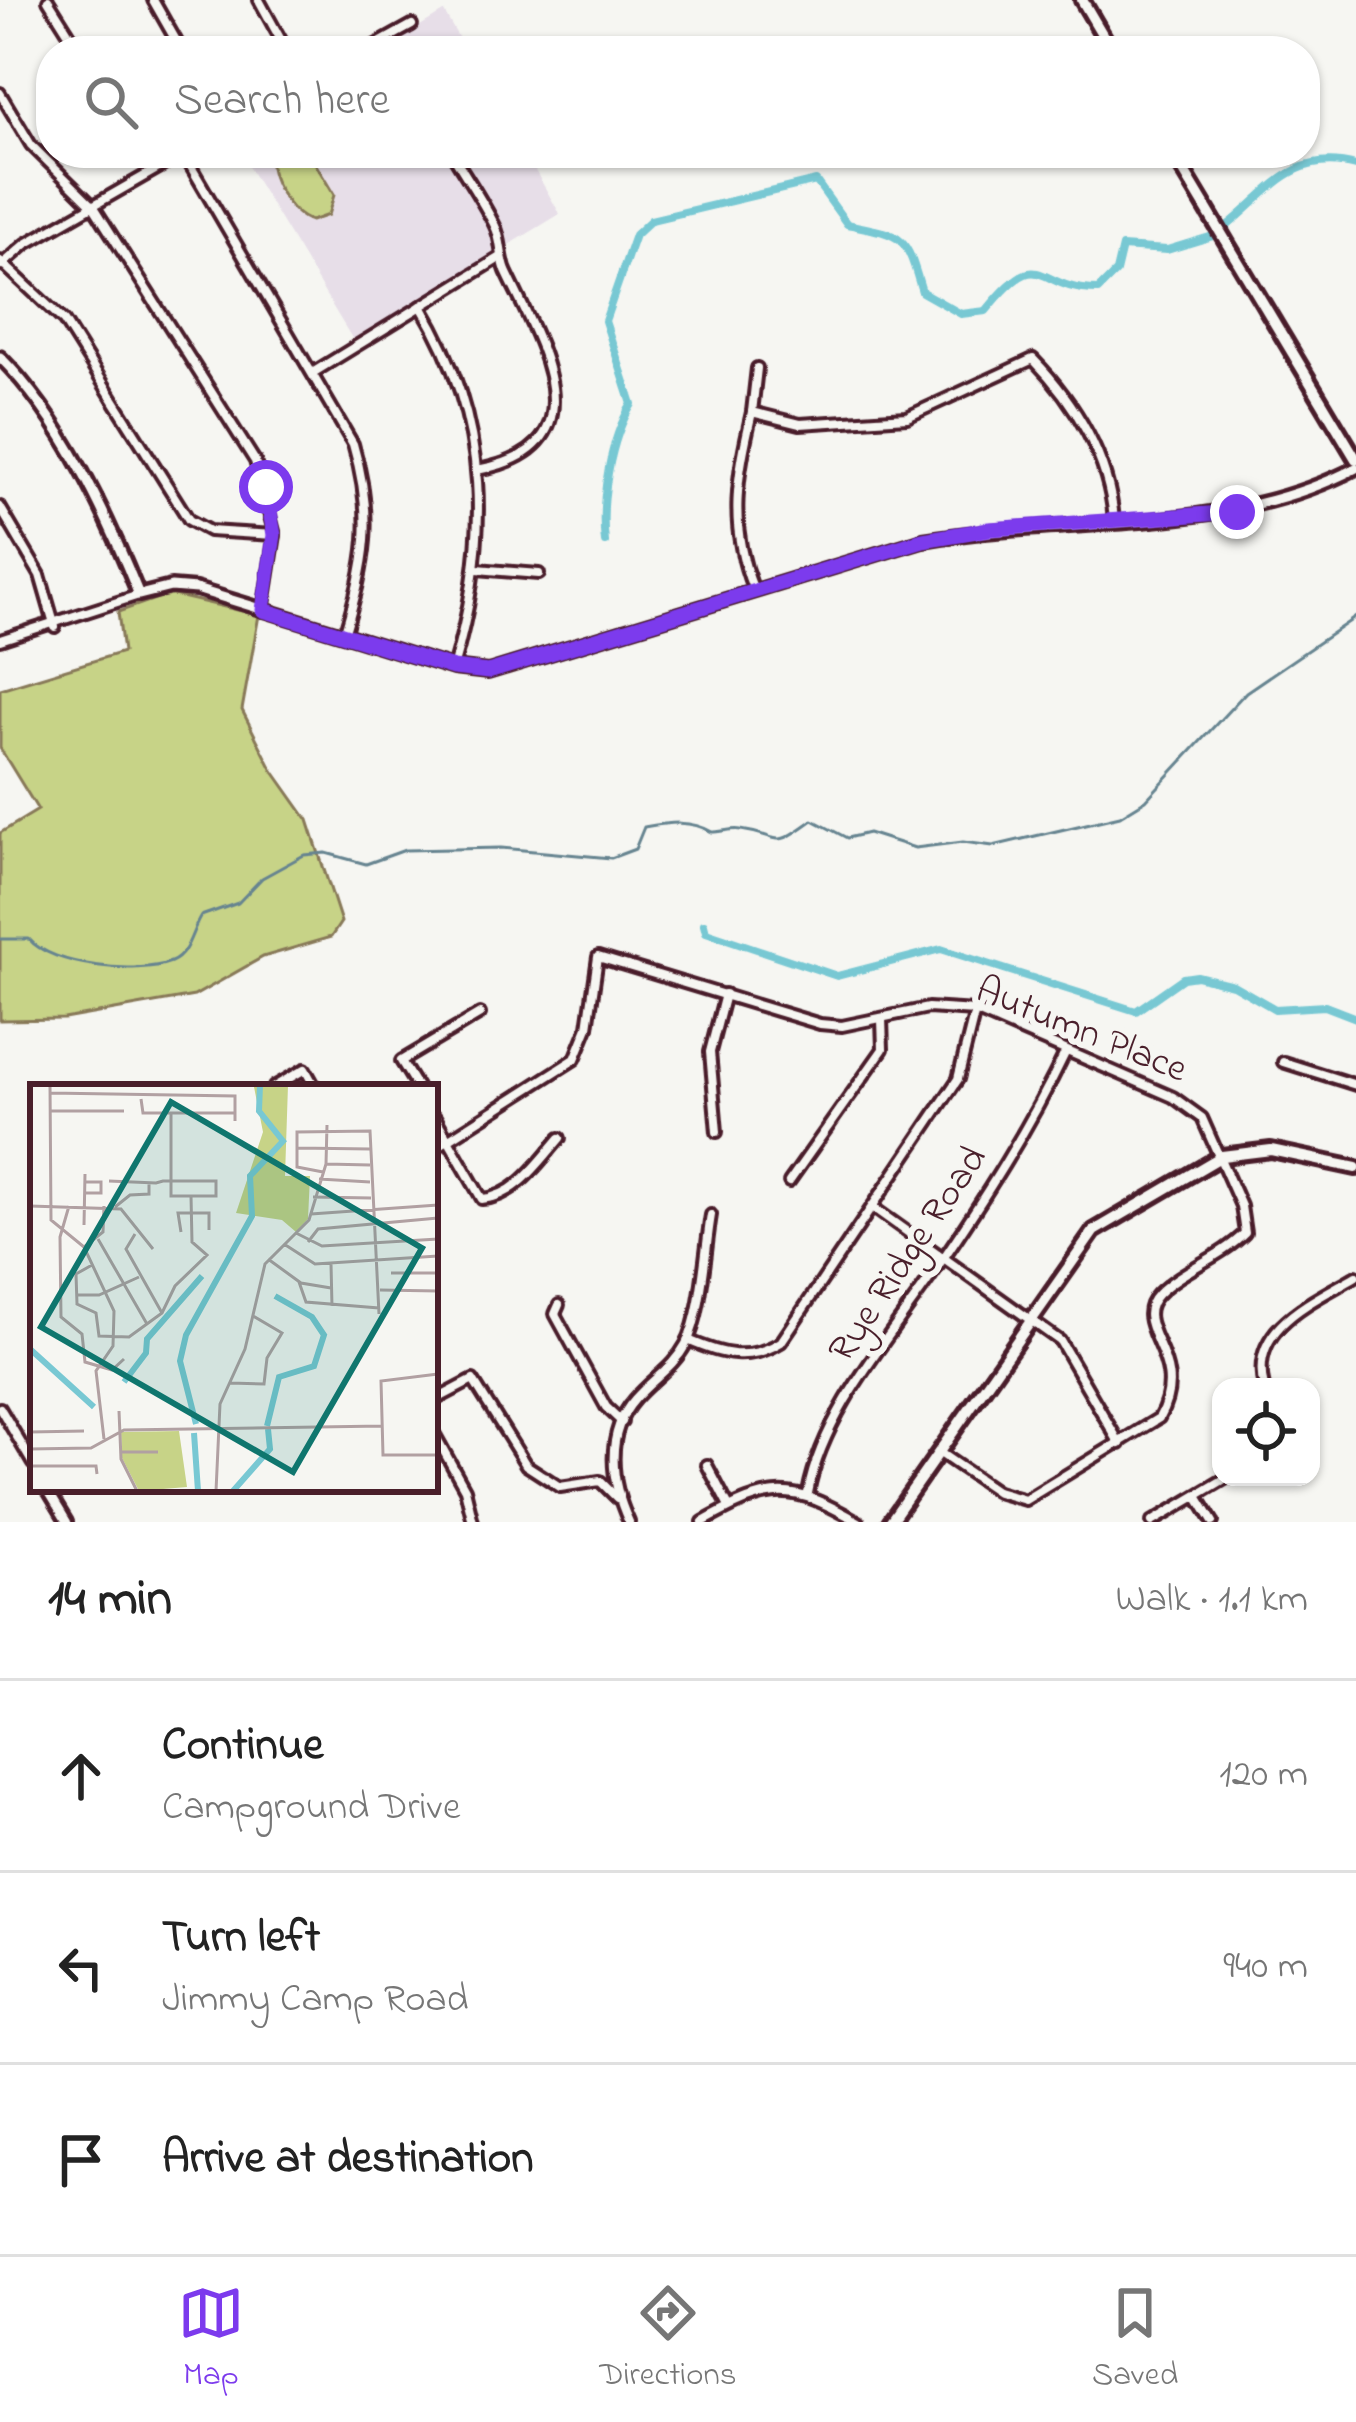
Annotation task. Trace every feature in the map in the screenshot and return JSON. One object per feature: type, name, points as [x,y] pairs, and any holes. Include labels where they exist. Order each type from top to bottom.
[{"type":"main road","points":[[1082,0],[1103,36]]},
{"type":"main road","points":[[1182,168],[1356,459]]},
{"type":"main road","points":[[890,1522],[1094,1231],[1222,1156],[1271,1150],[1356,1168]]},
{"type":"street","points":[[48,0],[71,36]]},
{"type":"street","points":[[153,0],[173,36]]},
{"type":"street","points":[[259,0],[279,36]]},
{"type":"street","points":[[392,36],[412,25]]},
{"type":"street","points":[[0,93],[36,150]]},
{"type":"street","points":[[54,168],[94,207],[255,461],[274,535],[263,610]]},
{"type":"street","points":[[159,168],[1,264],[64,321],[189,520],[209,531],[274,535]]},
{"type":"street","points":[[193,168],[353,444],[367,491],[369,538],[344,635]]},
{"type":"street","points":[[461,168],[495,226],[501,257],[539,330],[551,383],[552,420],[522,456],[477,470]]},
{"type":"street","points":[[314,372],[501,257]]},
{"type":"street","points":[[422,306],[452,358],[477,470],[478,569],[453,668]]},
{"type":"street","points":[[0,356],[26,386],[102,509],[139,595]]},
{"type":"street","points":[[752,412],[800,424],[907,417],[1033,359],[1100,453],[1112,484],[1114,520]]},
{"type":"street","points":[[753,588],[735,539],[735,488],[757,368]]},
{"type":"street","points":[[0,640],[55,627],[171,587],[196,589],[453,668],[488,672],[923,540],[1237,512],[1283,500],[1356,468]]},
{"type":"street","points":[[0,507],[40,575],[55,627]]},
{"type":"street","points":[[478,569],[539,574]]},
{"type":"street","name":"Autumn Place","points":[[438,1146],[575,1059],[588,1028],[598,957],[820,1024],[882,1019],[928,1008],[975,1012],[1173,1097],[1202,1118],[1222,1156],[1245,1233],[1226,1252],[1158,1294],[1149,1310],[1150,1331],[1172,1368],[1169,1400],[1159,1418],[1024,1500],[997,1492],[940,1453]]},
{"type":"street","points":[[717,1132],[710,1052],[724,994]]},
{"type":"street","points":[[688,1340],[715,1352],[758,1357],[782,1342],[958,1079],[975,1012]]},
{"type":"street","points":[[415,1084],[401,1060],[480,1014]]},
{"type":"street","points":[[789,1182],[883,1049],[882,1019]]},
{"type":"street","name":"Rye Ridge Road","points":[[808,1493],[815,1455],[1025,1136],[1066,1051]]},
{"type":"street","points":[[1283,1062],[1356,1085]]},
{"type":"street","points":[[279,1084],[305,1069],[313,1084]]},
{"type":"street","points":[[438,1122],[482,1199],[494,1198],[523,1181],[560,1138]]},
{"type":"street","points":[[875,1209],[1060,1342],[1120,1444]]},
{"type":"street","points":[[629,1522],[612,1469],[622,1422],[633,1400],[668,1370],[688,1340],[711,1215]]},
{"type":"street","points":[[1264,1378],[1263,1353],[1283,1319],[1356,1276]]},
{"type":"street","points":[[559,1305],[555,1314],[606,1407],[622,1422]]},
{"type":"street","points":[[438,1398],[473,1380],[526,1465],[560,1486],[600,1481],[618,1499]]},
{"type":"street","points":[[0,1408],[30,1459]]},
{"type":"street","points":[[439,1450],[466,1489],[473,1522]]},
{"type":"street","points":[[707,1465],[729,1508]]},
{"type":"street","points":[[1152,1522],[1213,1486]]},
{"type":"street","points":[[50,1492],[67,1522]]},
{"type":"street","points":[[703,1522],[764,1492],[808,1493],[859,1522]]},
{"type":"street","points":[[1197,1496],[1213,1522]]},
{"type":"shaded area","points":[[443,12],[457,36],[404,36]]},
{"type":"shaded area","points":[[249,168],[534,168],[560,214],[353,340]]},
{"type":"green space","points":[[272,168],[318,168],[334,195],[328,215],[311,221],[303,217],[276,183]]},
{"type":"green space","points":[[169,594],[259,615],[242,710],[272,769],[308,820],[341,922],[331,937],[263,957],[194,996],[64,1019],[0,1020],[0,833],[38,810],[0,748],[0,689],[123,652],[118,612]]},
{"type":"waterway","points":[[1320,163],[1356,166]]},
{"type":"waterway","points":[[1227,226],[1284,177],[1302,168]]},
{"type":"waterway","points":[[605,542],[608,471],[632,404],[605,321],[635,235],[651,220],[816,181],[847,224],[900,241],[922,292],[961,314],[986,311],[1005,289],[1030,273],[1098,290],[1116,272],[1122,247],[1167,250],[1213,236]]},
{"type":"waterway","points":[[0,939],[29,939],[56,956],[96,966],[138,968],[171,962],[186,948],[201,916],[238,903],[262,878],[304,855],[326,853],[366,864],[405,850],[501,848],[611,858],[635,849],[644,827],[687,824],[712,832],[738,830],[777,839],[813,820],[847,838],[868,833],[915,848],[963,842],[993,846],[1120,816],[1146,800],[1246,692],[1356,617]]},
{"type":"waterway","points":[[704,924],[706,932],[837,976],[941,949],[1136,1011],[1183,978],[1197,976],[1233,985],[1275,1009],[1325,1006],[1356,1018]]},
{"type":"route","points":[[266,487],[274,535],[263,610],[453,668],[488,672],[923,540],[989,529],[1237,512]]}]
